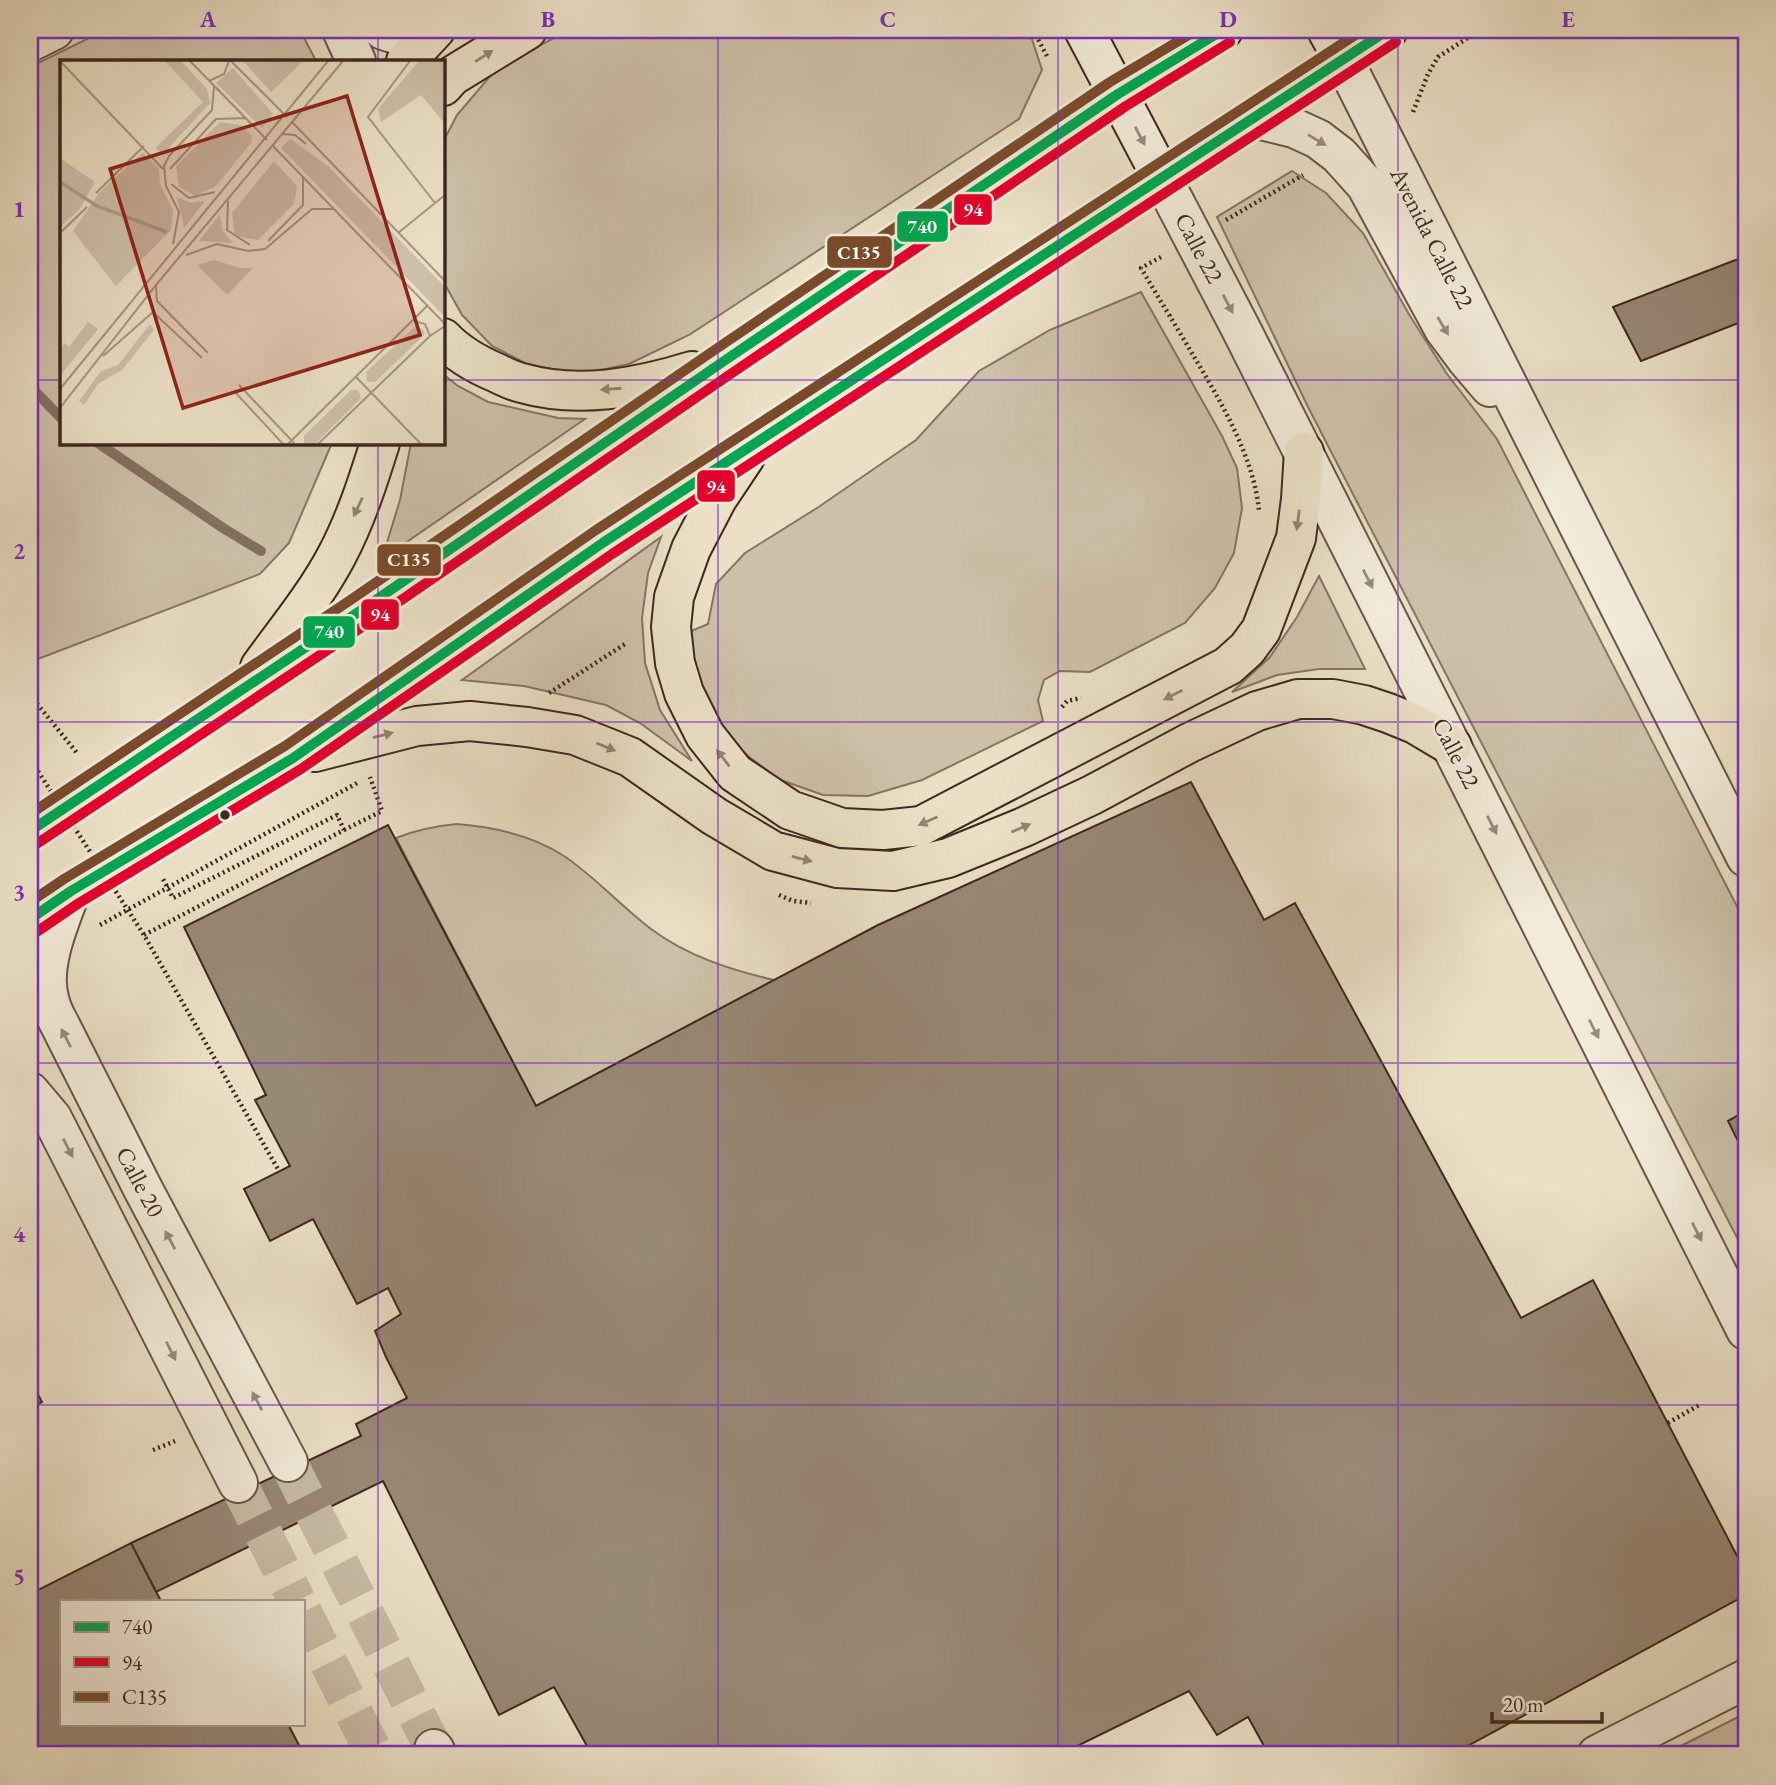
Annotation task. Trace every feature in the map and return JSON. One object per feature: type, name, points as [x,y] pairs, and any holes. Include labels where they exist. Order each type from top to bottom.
[{"type":"main road","points":[[444,85],[452,76],[527,30]]},
{"type":"main road","points":[[30,831],[244,690],[1118,94],[1223,30]]},
{"type":"main road","points":[[30,919],[71,891],[293,758],[604,542],[1253,118],[1335,45],[1388,30]]},
{"type":"main road","points":[[406,60],[433,31]]},
{"type":"main road","points":[[444,339],[479,365],[521,383],[565,391],[619,388],[660,381],[724,361]]},
{"type":"main road","points":[[244,690],[336,555],[363,496],[380,444]]},
{"type":"main road","points":[[752,446],[717,499],[691,549],[674,597],[671,627],[675,663],[684,693],[705,735],[735,774],[790,810],[842,828],[883,830],[920,826],[1228,666],[1247,649],[1261,631],[1296,538],[1304,452]]},
{"type":"main road","points":[[293,758],[417,726],[470,721],[575,735],[630,757],[714,816],[773,851],[837,868],[893,871],[948,858],[1024,827],[1257,711],[1298,699],[1333,699],[1364,705],[1415,724],[1452,746]]},
{"type":"street","points":[[30,42],[54,30]]},
{"type":"street","points":[[342,30],[356,60]]},
{"type":"street","points":[[383,30],[399,35],[433,31]]},
{"type":"street","points":[[1084,30],[1162,178]]},
{"type":"street","name":"Avenida Calle 22","points":[[1335,45],[1746,857]]},
{"type":"street","name":"Avenida Calle 22","points":[[1253,118],[1294,128],[1318,139],[1339,155],[1366,185],[1444,329],[1466,360],[1514,413],[1537,446]]},
{"type":"street","name":"Calle 22","points":[[1162,178],[1304,452],[1746,1330]]},
{"type":"street","name":"Calle 20","points":[[71,891],[49,961],[49,1000],[143,1189],[288,1462]]},
{"type":"street","name":"Calle 20","points":[[30,1092],[52,1118],[237,1482]]},
{"type":"street","points":[[1597,1755],[1746,1679]]},
{"type":"path","points":[[1033,30],[1048,58]]},
{"type":"path","points":[[1381,134],[1411,117],[1428,74],[1438,57],[1480,30]]},
{"type":"path","points":[[1258,520],[1259,509],[1252,478],[1237,435],[1216,393],[1141,268],[1339,155]]},
{"type":"path","points":[[540,699],[625,644]]},
{"type":"path","points":[[30,695],[80,757]]},
{"type":"path","points":[[1060,715],[1061,708],[1067,701],[1087,699]]},
{"type":"path","points":[[31,761],[144,935],[279,1171]]},
{"type":"path","points":[[94,935],[100,925],[380,773]]},
{"type":"path","points":[[144,935],[382,811],[370,777]]},
{"type":"path","points":[[173,898],[337,815],[344,830]]},
{"type":"path","points":[[769,891],[793,901],[818,904]]},
{"type":"path","points":[[1668,1423],[1699,1405]]},
{"type":"shaded area","points":[[105,30],[300,30],[315,60],[60,60],[60,444],[332,444],[289,543],[260,574],[30,662],[30,67]]},
{"type":"shaded area","points":[[569,30],[1029,30],[1042,70],[1019,119],[689,335],[629,364],[582,374],[529,365],[492,346],[462,315],[444,283],[444,140],[457,115],[497,68]]},
{"type":"shaded area","points":[[1292,171],[1326,193],[1363,233],[1410,316],[1447,374],[1497,439],[1746,924],[1746,1255],[1308,407],[1217,217]]},
{"type":"shaded area","points":[[1141,292],[1222,436],[1237,468],[1242,508],[1234,553],[1215,588],[1185,623],[1090,672],[1060,671],[1044,680],[1038,700],[1043,721],[922,780],[868,796],[823,795],[778,779],[747,755],[714,722],[684,634],[708,624],[716,584],[745,553],[817,508],[916,440],[979,371],[1050,330]]},
{"type":"shaded area","points":[[444,375],[458,386],[488,402],[558,418],[585,419],[382,559],[400,500],[411,444],[444,444]]},
{"type":"shaded area","points":[[661,537],[648,573],[642,618],[645,663],[660,710],[692,761],[640,723],[606,705],[524,686],[462,680]]},
{"type":"shaded area","points":[[1319,576],[1365,669],[1319,669],[1277,675],[1232,692],[1270,657],[1297,617]]},
{"type":"shaded area","points":[[457,824],[512,833],[552,849],[575,864],[665,939],[710,961],[774,980],[536,1106],[396,838]]},
{"type":"shaded area","points":[[1746,1715],[1746,1755],[1663,1755],[1740,1716]]},
{"type":"building","points":[[1746,256],[1746,320],[1641,361],[1613,307]]},
{"type":"building","points":[[1191,782],[1264,920],[1295,903],[1521,1318],[1593,1280],[1746,1573],[1746,1595],[1451,1755],[1269,1755],[1248,1717],[1217,1735],[1189,1691],[1059,1755],[592,1755],[554,1687],[499,1715],[383,1481],[156,1592],[131,1543],[361,1436],[356,1424],[407,1398],[375,1331],[401,1314],[388,1288],[357,1304],[313,1219],[270,1241],[244,1189],[290,1166],[255,1100],[266,1095],[184,927],[388,825],[536,1106],[878,925]]},
{"type":"building","points":[[1746,1111],[1746,1157],[1728,1121]]},
{"type":"building","points":[[30,1379],[42,1402],[30,1408]]},
{"type":"building","points":[[131,1543],[160,1600],[60,1600],[60,1726],[289,1726],[304,1755],[30,1755],[30,1594]]},
{"type":"waterway","points":[[30,386],[60,417]]},
{"type":"waterway","points":[[99,444],[261,551]]},
{"type":"tunnel","points":[[288,1462],[434,1749]]},
{"type":"tunnel","points":[[238,1483],[296,1600]]},
{"type":"tunnel","points":[[304,1614],[375,1755]]},
{"type":"transit line","name":"C135","points":[[30,814],[349,601],[1110,82],[1197,30]]},
{"type":"transit line","name":"740","points":[[30,831],[357,613],[1118,94],[1223,30]]},
{"type":"transit line","name":"C135","points":[[30,902],[285,746],[596,530],[1363,30]]},
{"type":"transit line","name":"740","points":[[30,919],[71,891],[293,758],[604,542],[1388,30]]},
{"type":"transit line","name":"94","points":[[38,843],[365,625],[1126,106],[1230,42]]},
{"type":"transit line","name":"94","points":[[38,931],[79,903],[301,769],[612,554],[1396,42]]}]
